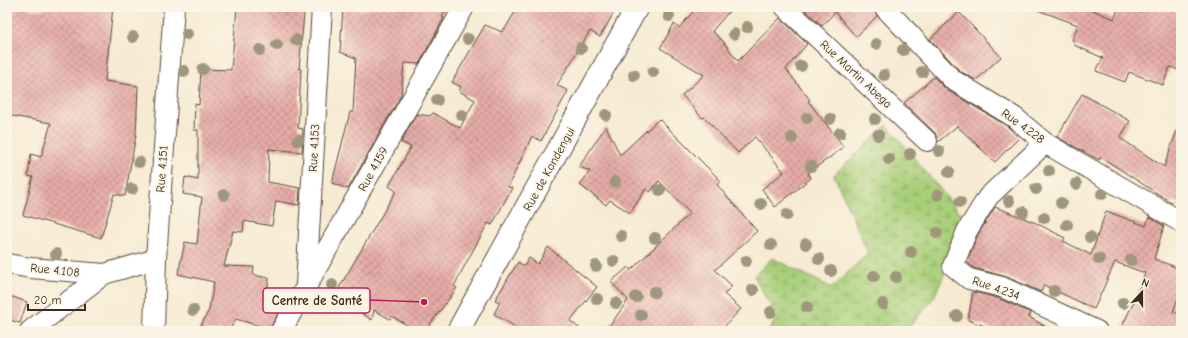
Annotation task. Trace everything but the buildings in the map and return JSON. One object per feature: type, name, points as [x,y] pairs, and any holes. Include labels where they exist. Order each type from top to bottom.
[{"type":"main road","name":"Rue de Kondengui","points":[[458,331],[638,7]]},
{"type":"street","name":"Rue 4.151","points":[[154,331],[156,259],[174,7]]},
{"type":"street","name":"Rue 4.153","points":[[306,289],[322,7]]},
{"type":"street","name":"Rue 4.159","points":[[281,331],[464,7]]},
{"type":"street","name":"Rue Martin Abega","points":[[786,7],[927,141]]},
{"type":"street","name":"Rue 4.228","points":[[884,7],[953,79],[1014,117],[1045,143],[1181,222]]},
{"type":"street","name":"Rue 4.234","points":[[1045,143],[988,197],[967,231],[953,266],[969,279],[1002,287],[1097,331]]},
{"type":"street","points":[[30,331],[104,274],[156,259]]},
{"type":"street","name":"Rue 4.108","points":[[7,264],[31,268],[104,274]]},
{"type":"green space","points":[[887,125],[968,223],[934,297],[906,331],[768,331],[777,318],[754,276],[772,258],[832,288],[868,253],[834,175]]},
{"type":"place","name":"Centre de Santé","points":[[424,302]]}]
